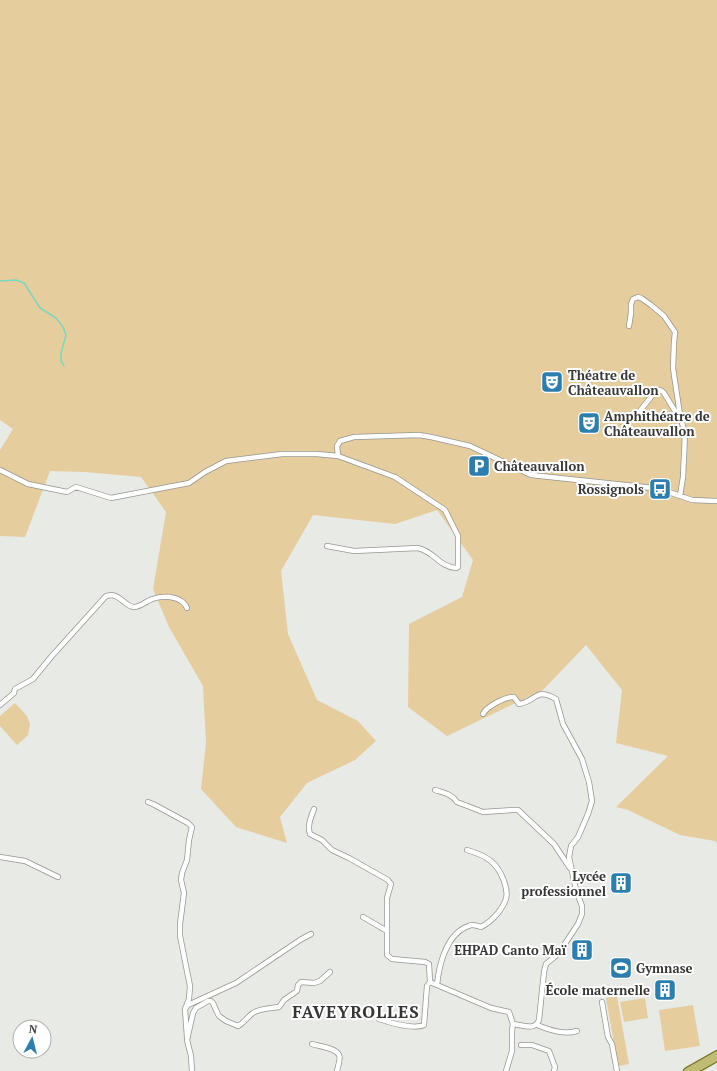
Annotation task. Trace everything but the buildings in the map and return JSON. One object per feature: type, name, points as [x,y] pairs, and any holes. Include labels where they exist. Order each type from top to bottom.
[{"type":"main road","points":[[687,1071],[717,1054]]},
{"type":"main road","points":[[694,1071],[717,1058]]},
{"type":"street","points":[[629,326],[631,304],[634,299],[638,297],[651,305],[664,316],[675,332],[674,368],[680,416],[685,434],[683,478],[680,496]]},
{"type":"street","points":[[625,428],[628,420],[634,417],[658,390],[664,393],[675,411],[680,416]]},
{"type":"street","points":[[338,456],[336,446],[340,441],[354,437],[431,436],[470,446],[531,475],[660,489],[692,500],[717,501]]},
{"type":"street","points":[[0,470],[28,484],[67,492],[76,487],[110,498],[189,484],[226,461],[282,454],[317,454],[338,456],[395,477],[445,510],[458,536],[458,567],[445,566],[429,552],[418,548],[354,551],[327,546]]},
{"type":"street","points":[[0,705],[14,693],[16,689],[33,679],[50,657],[106,596],[116,596],[135,607],[140,606],[154,598],[173,598],[182,601],[187,608]]},
{"type":"street","points":[[483,714],[486,710],[509,696],[514,697],[519,704],[541,694],[548,695],[556,699],[563,724],[582,759],[592,792],[592,801],[588,814],[578,837],[571,846],[568,857],[576,890],[582,906],[582,914],[578,924],[559,953],[546,964],[539,1020],[537,1025]]},
{"type":"street","points":[[435,790],[450,794],[457,802],[483,812],[518,810],[554,844],[572,871]]},
{"type":"street","points":[[148,802],[188,823],[192,827],[187,860],[181,880],[184,893],[180,924],[180,936],[190,986],[189,999],[185,1008],[187,1040],[191,1056],[192,1071]]},
{"type":"street","points":[[314,809],[309,822],[308,831],[310,834],[322,840],[332,850],[388,880],[391,884],[387,898],[387,955],[392,959],[425,962],[429,964],[430,982],[427,986],[424,1025],[401,1025],[379,1019]]},
{"type":"street","points":[[436,985],[446,949],[451,941],[462,929],[471,925],[481,927],[490,922],[502,908],[506,900],[507,892],[499,869],[486,857],[468,850]]},
{"type":"street","points":[[0,857],[25,861],[58,877]]},
{"type":"street","points":[[363,917],[387,931]]},
{"type":"street","points":[[185,1008],[188,1005],[236,983],[300,940],[312,934]]},
{"type":"street","points":[[187,1040],[193,1013],[196,1008],[208,1001],[214,1003],[220,1016],[226,1021],[238,1026],[256,1011],[279,1007],[284,1000],[297,990],[298,985],[301,982],[314,983],[320,981],[330,972]]},
{"type":"street","points":[[430,982],[491,1008],[509,1012],[513,1024],[512,1051],[506,1071]]},
{"type":"street","points":[[602,1002],[608,1037],[612,1044],[617,1071]]},
{"type":"street","points":[[513,1024],[529,1027],[534,1027],[537,1025],[548,1030],[559,1032],[570,1033],[577,1031]]},
{"type":"street","points":[[312,1044],[335,1050],[339,1054],[340,1059],[337,1071]]},
{"type":"street","points":[[521,1045],[532,1045],[549,1051],[555,1067],[554,1071]]},
{"type":"shaded area","points":[[0,0],[717,0],[717,843],[715,841],[680,835],[628,810],[616,807],[668,756],[616,743],[622,690],[586,645],[543,690],[447,736],[408,707],[409,624],[462,597],[473,560],[437,510],[395,524],[313,515],[281,571],[288,634],[317,700],[358,721],[376,741],[355,760],[307,783],[280,817],[287,843],[236,827],[201,789],[206,743],[203,686],[169,627],[153,589],[166,512],[141,477],[85,472],[50,471],[25,537],[0,536],[0,450],[13,429],[0,420]]},
{"type":"shaded area","points":[[15,703],[27,716],[30,724],[28,735],[17,745],[0,726],[0,716]]},
{"type":"shaded area","points":[[617,996],[629,1064],[618,1066],[606,998]]},
{"type":"shaded area","points":[[645,998],[648,1018],[624,1022],[620,1002]]},
{"type":"shaded area","points":[[693,1005],[700,1046],[665,1051],[659,1010]]},
{"type":"waterway","points":[[0,281],[16,280],[24,283],[40,308],[56,318],[63,327],[66,335],[61,353],[61,361],[64,366]]},
{"type":"place","name":"Théatre de Châteauvallon","points":[[552,382]]},
{"type":"place","name":"Amphithéatre de Châteauvallon","points":[[589,423]]},
{"type":"place","name":"Châteauvallon","points":[[479,466]]},
{"type":"place","name":"Rossignols","points":[[660,489]]},
{"type":"place","name":"Lycée professionnel","points":[[621,883]]},
{"type":"place","name":"EHPAD Canto Maï","points":[[582,950]]},
{"type":"place","name":"Gymnase","points":[[621,968]]},
{"type":"place","name":"École maternelle","points":[[665,990]]},
{"type":"district","name":"FAVEYROLLES","points":[[356,1012]]}]
